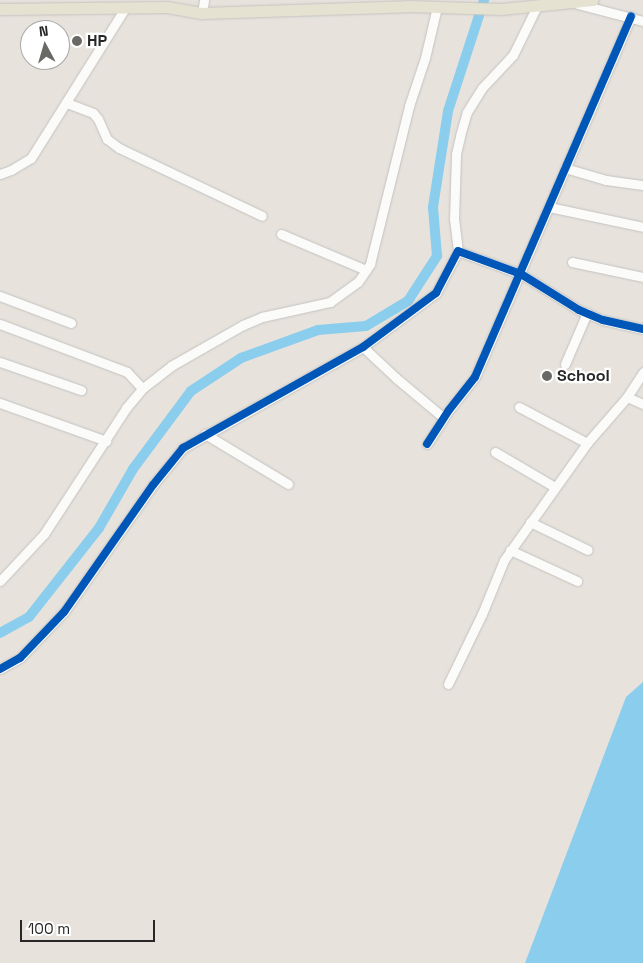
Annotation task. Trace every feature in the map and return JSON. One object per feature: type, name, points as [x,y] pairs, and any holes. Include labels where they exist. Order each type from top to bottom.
[{"type":"main road","points":[[0,9],[167,7],[202,13],[443,7],[501,9],[593,0]]},
{"type":"street","points":[[202,13],[204,0]]},
{"type":"street","points":[[573,2],[631,16],[643,21]]},
{"type":"street","points":[[0,669],[20,658],[64,612],[153,486],[183,448],[363,346],[436,293],[458,251],[454,219],[456,154],[467,112],[482,88],[513,55],[537,6]]},
{"type":"street","points":[[0,581],[44,534],[142,388],[171,366],[243,325],[262,317],[330,302],[343,295],[358,282],[370,264],[409,106],[443,7]]},
{"type":"street","points":[[0,174],[31,158],[125,8]]},
{"type":"street","points":[[427,444],[475,377],[631,16]]},
{"type":"street","points":[[67,103],[93,113],[98,119],[106,139],[119,148],[262,216]]},
{"type":"street","points":[[565,168],[606,180],[643,185]]},
{"type":"street","points":[[549,207],[643,227]]},
{"type":"street","points":[[281,234],[366,270]]},
{"type":"street","points":[[458,251],[520,274],[587,313],[603,320],[643,328]]},
{"type":"street","points":[[572,262],[643,277]]},
{"type":"street","points":[[0,296],[71,323]]},
{"type":"street","points":[[565,364],[587,313]]},
{"type":"street","points":[[0,324],[127,372],[142,388]]},
{"type":"street","points":[[363,346],[396,378],[444,418]]},
{"type":"street","points":[[0,362],[81,390]]},
{"type":"street","points":[[448,684],[510,550],[587,443],[627,397],[643,372]]},
{"type":"street","points":[[627,397],[643,404]]},
{"type":"street","points":[[0,403],[106,441]]},
{"type":"street","points":[[519,407],[587,443]]},
{"type":"street","points":[[206,434],[288,484]]},
{"type":"street","points":[[495,452],[555,487]]},
{"type":"street","points":[[530,522],[588,550]]},
{"type":"street","points":[[510,550],[577,580]]},
{"type":"water","points":[[643,682],[643,963],[525,963],[626,697]]},
{"type":"waterway","points":[[0,633],[29,617],[99,528],[133,469],[191,391],[241,358],[318,330],[366,326],[408,301],[437,256],[433,207],[448,111],[484,0]]},
{"type":"cycle path","points":[[427,444],[449,410],[475,377],[631,16]]},
{"type":"cycle path","points":[[0,669],[20,658],[64,612],[153,485],[183,448],[363,347],[436,293],[458,251],[521,274],[579,310],[603,320],[643,329]]},
{"type":"place","name":"HP","points":[[77,41]]},
{"type":"place","name":"School","points":[[547,376]]}]
